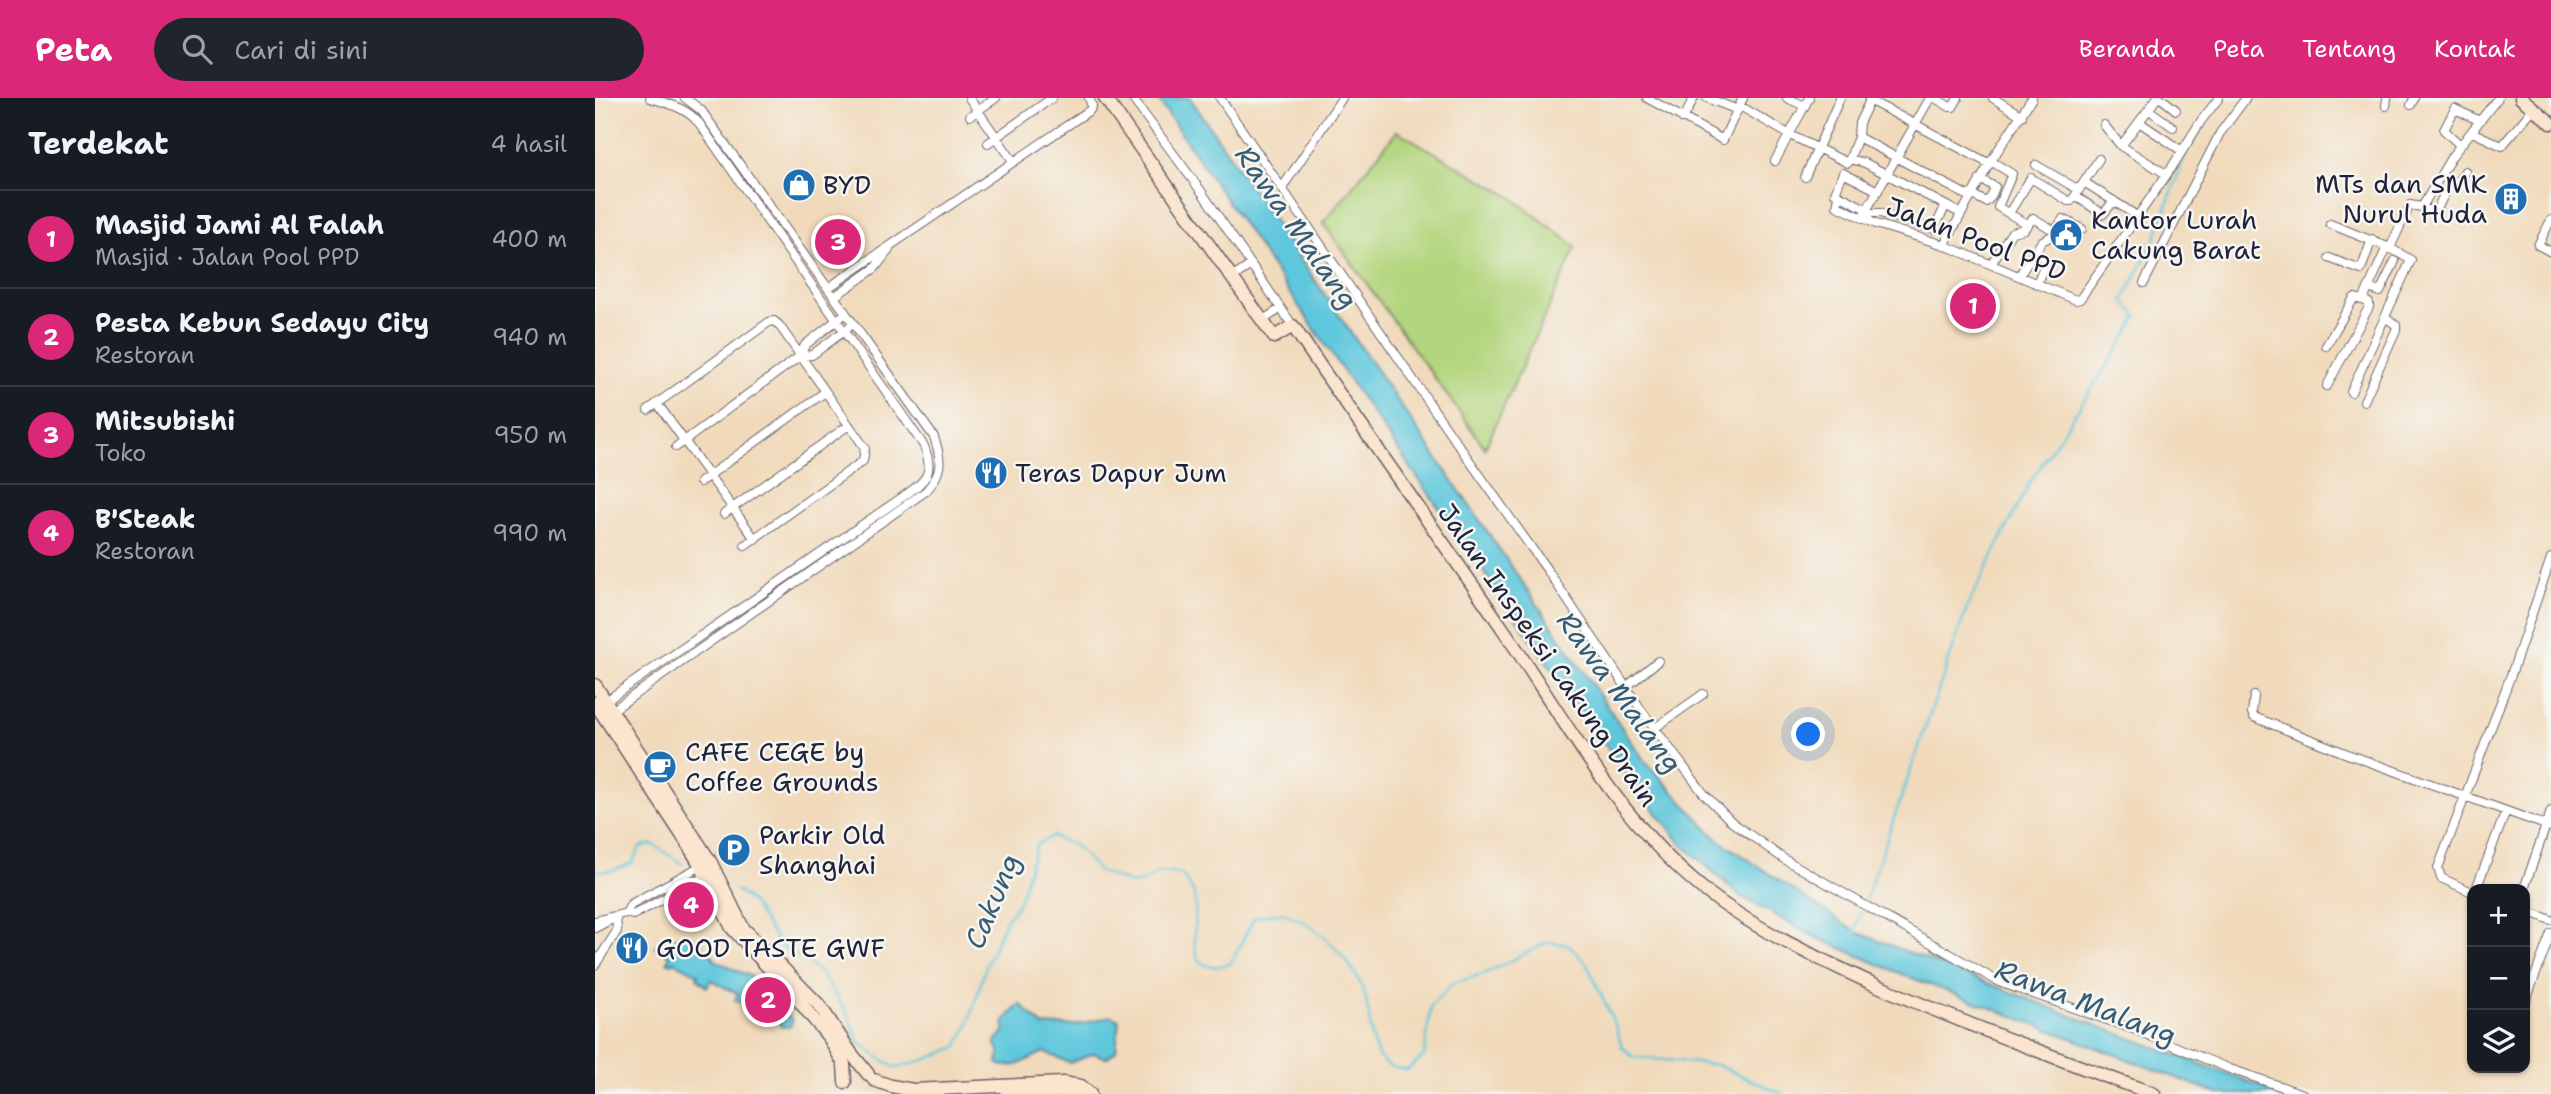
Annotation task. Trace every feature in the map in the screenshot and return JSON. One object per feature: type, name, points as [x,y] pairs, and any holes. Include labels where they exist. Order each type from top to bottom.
[{"type":"street","points":[[650,98],[689,112],[699,123],[925,446],[930,467],[927,476],[918,485],[766,596]]},
{"type":"street","points":[[969,98],[974,113],[1013,161]]},
{"type":"street","points":[[974,113],[996,98]]},
{"type":"street","points":[[988,143],[1052,98]]},
{"type":"street","points":[[828,288],[1090,110],[1092,106],[1089,98]]},
{"type":"street","points":[[1105,98],[1276,338],[1293,326]]},
{"type":"street","name":"Jalan Inspeksi Cakung Drain","points":[[1132,98],[1201,191],[1500,625],[1590,762],[1668,857],[1713,896],[1768,931],[1839,968],[1974,1026],[2154,1094]]},
{"type":"street","name":"Jalan Inspeksi Cakung Drain","points":[[1220,98],[1655,728],[1704,794],[1733,823],[1784,859],[1867,904],[1999,982],[2303,1094]]},
{"type":"street","points":[[1282,188],[1342,98]]},
{"type":"street","points":[[1647,98],[1723,140],[1740,105]]},
{"type":"street","points":[[1683,120],[1694,98]]},
{"type":"street","points":[[1707,98],[1740,105],[1790,135],[1848,163],[1858,137],[1859,123],[1870,99],[2012,174],[1997,204],[2000,209],[2028,225]]},
{"type":"street","points":[[1787,98],[1805,107]]},
{"type":"street","points":[[1775,161],[1809,98]]},
{"type":"street","points":[[1805,177],[1840,98]]},
{"type":"street","points":[[1865,213],[1932,98],[1953,107],[1958,98]]},
{"type":"street","points":[[1993,98],[2022,116]]},
{"type":"street","points":[[1944,246],[1990,162],[2032,98]]},
{"type":"street","points":[[2121,146],[2159,98],[2176,110]]},
{"type":"street","name":"Jalan Pool PPD","points":[[1878,191],[1843,173],[1835,190],[1839,196],[1837,206],[1865,213],[1895,230],[1944,246],[2080,299],[2219,98]]},
{"type":"street","points":[[2144,284],[2220,133],[2246,98]]},
{"type":"street","points":[[2422,207],[2460,145],[2498,98]]},
{"type":"street","points":[[603,708],[926,491],[936,480],[941,468],[941,455],[934,437],[701,110],[689,99]]},
{"type":"street","points":[[2472,132],[2502,146],[2529,102],[2551,123]]},
{"type":"street","points":[[2460,145],[2444,130],[2455,109],[2480,121]]},
{"type":"street","points":[[2149,110],[2173,127]]},
{"type":"street","points":[[2139,122],[2182,151]]},
{"type":"street","points":[[2104,125],[2121,146],[2166,174]]},
{"type":"street","points":[[1858,137],[1987,202],[1995,188],[1980,179]]},
{"type":"street","points":[[1850,159],[1865,163],[1960,213]]},
{"type":"street","points":[[2009,214],[2029,188],[2031,178],[2071,201],[2099,159]]},
{"type":"street","points":[[2036,164],[2103,214],[2106,214],[2114,201]]},
{"type":"street","points":[[2363,300],[2410,205],[2436,212],[2451,181],[2458,183],[2465,171]]},
{"type":"street","points":[[2084,182],[2137,216]]},
{"type":"street","points":[[1865,213],[1880,213],[1934,229],[1945,206]]},
{"type":"street","points":[[1895,230],[1899,218]]},
{"type":"street","points":[[1991,264],[2012,232],[2024,229],[2034,218],[2055,231]]},
{"type":"street","points":[[2019,276],[2042,241],[2049,239],[2064,219],[2082,229]]},
{"type":"street","points":[[2551,220],[2539,245],[2551,252]]},
{"type":"street","points":[[2330,224],[2372,239],[2411,260],[2351,392]]},
{"type":"street","points":[[2329,258],[2361,270],[2372,239]]},
{"type":"street","points":[[834,297],[875,268],[893,245]]},
{"type":"street","points":[[2037,284],[2046,261],[2042,257]]},
{"type":"street","points":[[2368,288],[2380,292],[2395,261]]},
{"type":"street","points":[[1233,277],[1251,265]]},
{"type":"street","points":[[2326,346],[2354,298],[2363,300],[2370,306],[2327,386]]},
{"type":"street","points":[[1263,320],[1280,309]]},
{"type":"street","points":[[676,447],[800,356],[805,345],[846,313]]},
{"type":"street","points":[[2364,401],[2396,330],[2396,325],[2385,317]]},
{"type":"street","points":[[648,410],[769,322],[774,321],[779,325],[865,449],[863,461],[745,545]]},
{"type":"street","points":[[800,356],[812,355],[853,324]]},
{"type":"street","points":[[700,482],[825,391]]},
{"type":"street","points":[[657,403],[755,538]]},
{"type":"street","points":[[724,514],[849,425]]},
{"type":"street","points":[[2467,887],[2441,878],[2438,868],[2511,675],[2551,558]]},
{"type":"street","points":[[1626,687],[1658,661]]},
{"type":"street","points":[[595,685],[603,708],[708,869],[743,928],[820,1006],[851,1053],[871,1077],[876,1094]]},
{"type":"street","points":[[1655,728],[1703,694]]},
{"type":"street","points":[[2254,696],[2254,717],[2350,755],[2548,826]]},
{"type":"street","points":[[2476,884],[2506,811]]},
{"type":"street","points":[[2526,884],[2551,811]]},
{"type":"street","points":[[595,921],[626,913],[631,904],[708,869]]},
{"type":"street","points":[[708,869],[731,928],[799,1001],[830,1039],[843,1064],[845,1088]]},
{"type":"street","points":[[2530,913],[2551,920]]},
{"type":"street","points":[[595,928],[616,916]]},
{"type":"street","points":[[595,965],[617,931],[616,916]]},
{"type":"street","points":[[2530,990],[2551,933]]},
{"type":"street","points":[[845,1088],[855,1073],[891,1087],[921,1090],[1063,1083],[1081,1086],[1090,1094]]},
{"type":"street","points":[[1007,1094],[1066,1091],[1078,1094]]},
{"type":"green space","points":[[1397,131],[1510,196],[1576,247],[1485,448],[1323,223]]},
{"type":"water","points":[[1157,98],[1190,98],[1644,760],[1716,838],[1856,932],[2282,1094],[2219,1094],[1904,975],[1817,938],[1740,896],[1681,843],[1627,776],[1352,384]]},
{"type":"water","points":[[680,935],[695,939],[704,951],[714,956],[713,959],[746,973],[757,982],[754,985],[754,994],[772,1012],[783,1010],[793,1021],[790,1027],[783,1027],[779,1023],[780,1019],[763,1014],[765,1010],[756,1005],[754,1009],[735,1000],[738,994],[711,980],[707,987],[697,978],[698,974],[673,961],[671,964],[667,962],[670,956],[655,947],[661,940],[670,940]]},
{"type":"water","points":[[1020,1004],[1043,1026],[1076,1025],[1111,1016],[1119,1020],[1116,1051],[1106,1058],[1094,1053],[1070,1063],[1044,1052],[1017,1065],[1002,1066],[998,1063],[1000,1053],[995,1042],[1004,1032],[1005,1020]]},
{"type":"waterway","points":[[2191,144],[2215,109]]},
{"type":"waterway","points":[[1854,933],[1968,605],[2030,482],[2137,316],[2123,301],[2155,239],[2187,149]]},
{"type":"waterway","name":"Cakung","points":[[736,890],[752,903],[779,944],[819,971],[846,1011],[858,1041],[896,1068],[957,1047],[968,1025],[987,963],[1004,923],[1019,902],[1036,845],[1052,836],[1077,847],[1098,871],[1132,884],[1143,882],[1160,872],[1182,874],[1194,894],[1195,945],[1197,957],[1203,964],[1214,967],[1231,963],[1254,918],[1281,913],[1308,925],[1333,946],[1354,972],[1366,999],[1376,1051],[1391,1067],[1407,1070],[1424,1056],[1431,1006],[1453,983],[1486,973],[1548,942],[1569,945],[1587,964],[1622,1047],[1633,1057],[1717,1065],[1783,1094]]},
{"type":"waterway","name":"Cakung","points":[[595,871],[611,871],[632,863],[640,847],[652,844],[683,864]]},
{"type":"place","name":"BYD","points":[[799,185]]},
{"type":"place","name":"MTs dan SMK Nurul Huda","points":[[2511,199]]},
{"type":"place","name":"Kantor Lurah Cakung Barat","points":[[2066,235]]},
{"type":"place","name":"Mitsubishi","points":[[838,242]]},
{"type":"place","name":"Masjid Jami Al Falah","points":[[1973,306]]},
{"type":"place","name":"Teras Dapur Jum","points":[[991,473]]},
{"type":"place","name":"CAFE CEGE by Coffee Grounds","points":[[660,767]]},
{"type":"place","name":"Parkir Old Shanghai","points":[[734,850]]},
{"type":"place","name":"B'Steak","points":[[691,905]]},
{"type":"place","name":"GOOD TASTE GWF","points":[[632,948]]},
{"type":"place","name":"Pesta Kebun Sedayu City","points":[[768,1000]]},
{"type":"water label","name":"Rawa Malang","points":[[1297,227]]},
{"type":"water label","name":"Rawa Malang","points":[[1620,692]]},
{"type":"water label","name":"Rawa Malang","points":[[2086,1002]]}]
